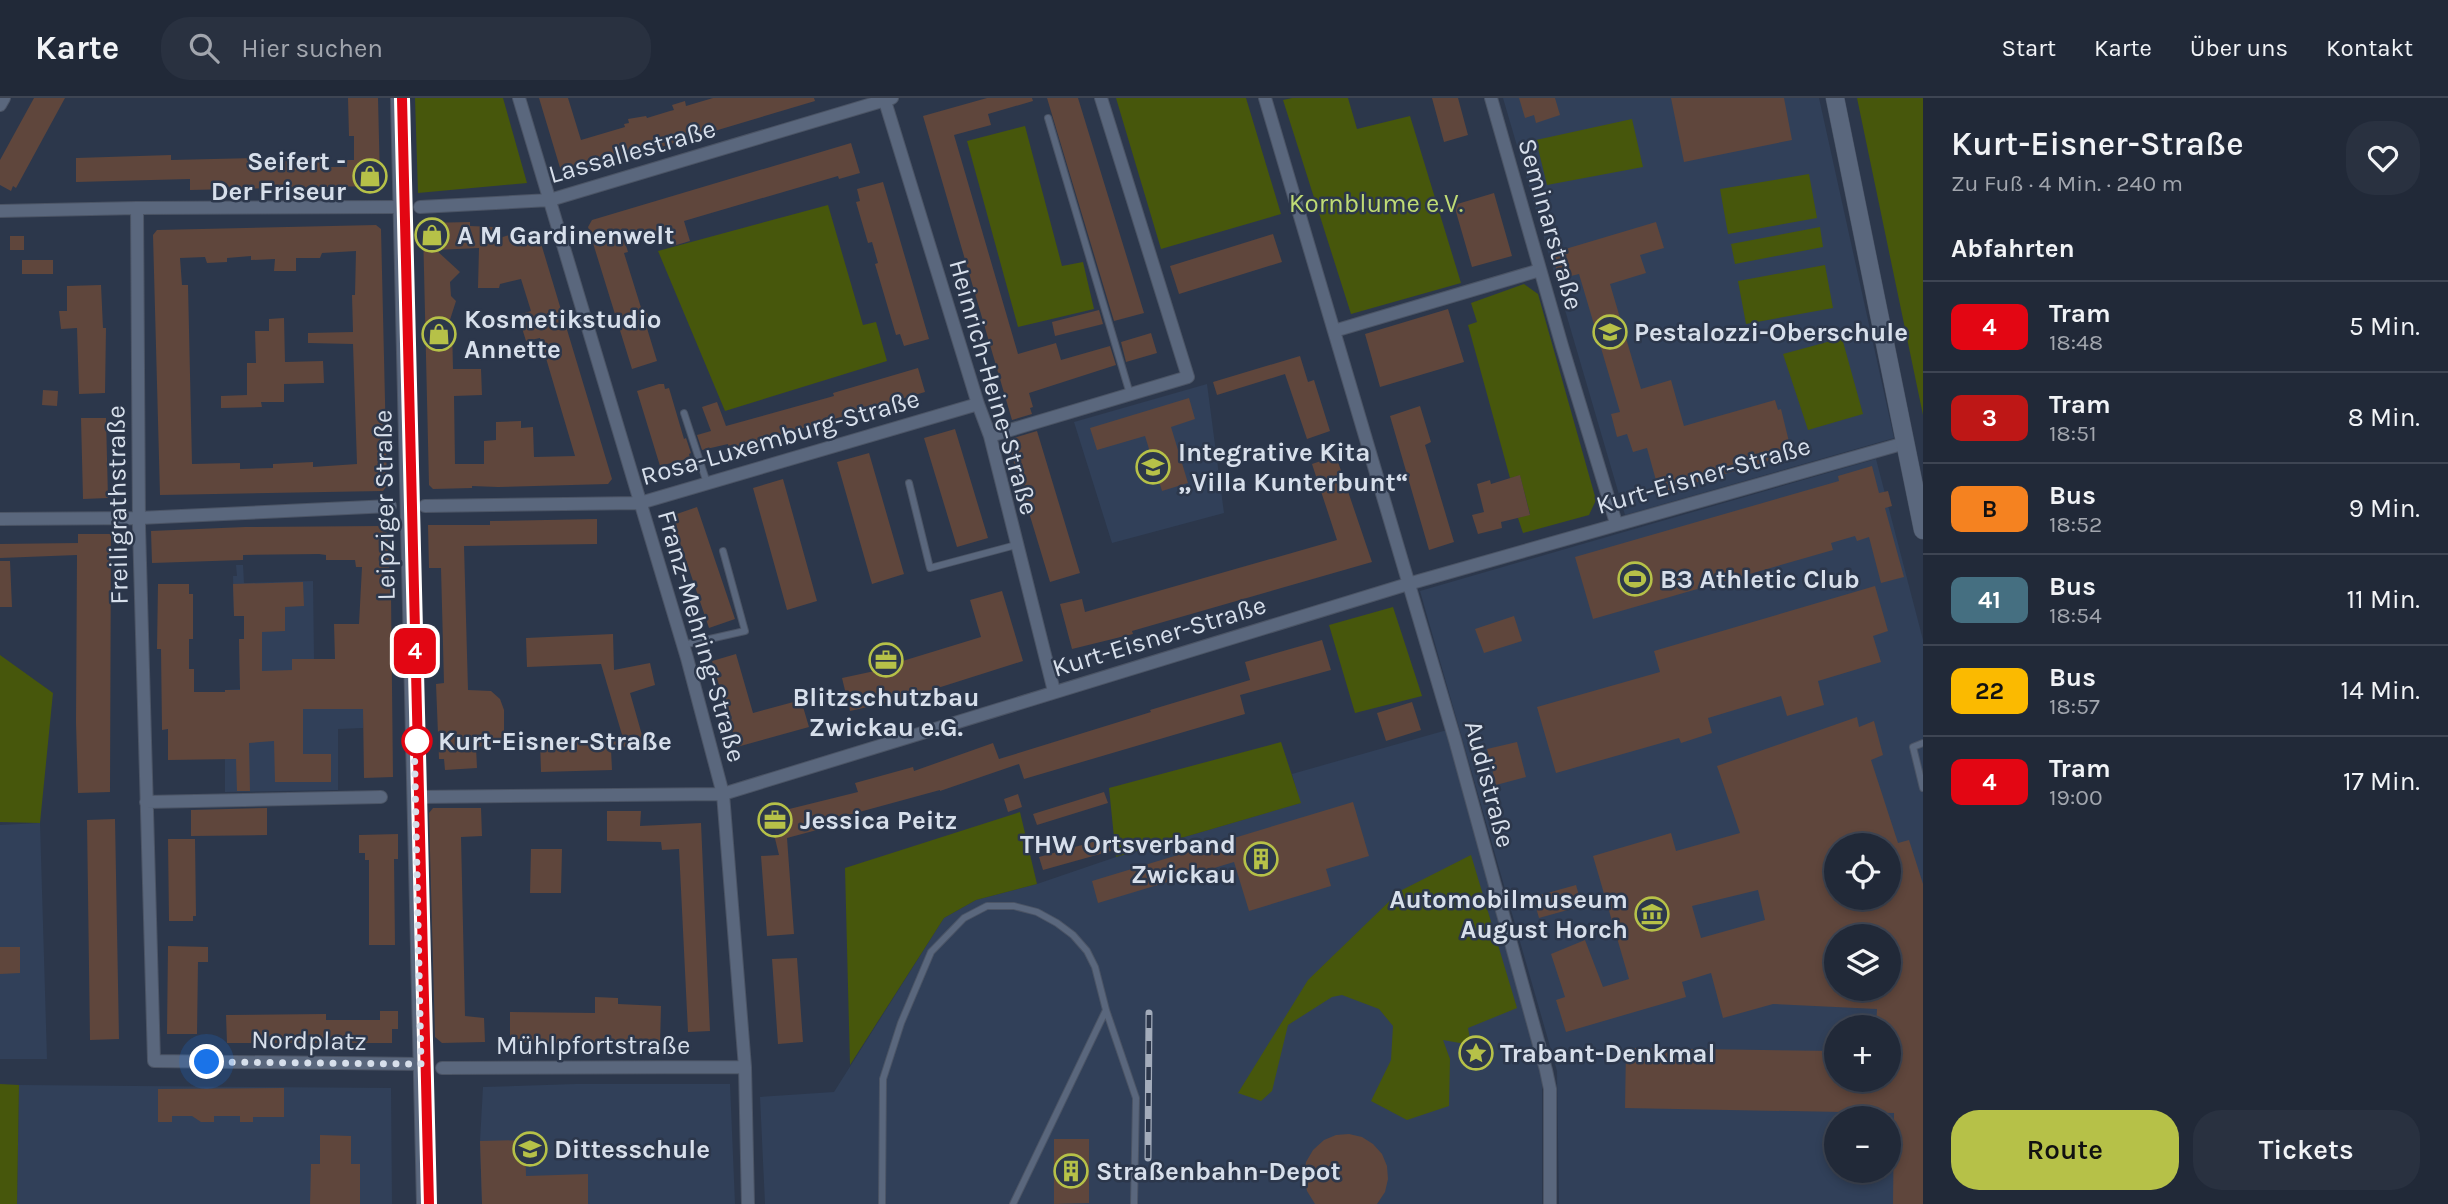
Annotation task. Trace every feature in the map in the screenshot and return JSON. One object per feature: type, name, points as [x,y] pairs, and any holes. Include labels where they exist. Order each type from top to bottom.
[{"type":"main road","points":[[1835,98],[1923,530]]},
{"type":"street","points":[[0,105],[4,98]]},
{"type":"street","name":"Leipziger Straße","points":[[399,98],[425,1204]]},
{"type":"street","name":"Franz-Mehring-Straße","points":[[519,98],[683,645],[723,794],[745,1067],[748,1204]]},
{"type":"street","points":[[990,436],[1188,377],[1101,98]]},
{"type":"street","name":"Audistraße","points":[[1265,98],[1455,740],[1546,1070],[1550,1089],[1550,1204]]},
{"type":"street","name":"Seminarstraße","points":[[1492,98],[1616,523]]},
{"type":"street","name":"Lassallestraße","points":[[421,207],[550,200],[887,99]]},
{"type":"street","name":"Heinrich-Heine-Straße","points":[[887,99],[978,404],[990,436],[1054,691]]},
{"type":"street","points":[[0,211],[402,207]]},
{"type":"street","name":"Freiligrathstraße","points":[[137,208],[139,519],[154,1061]]},
{"type":"street","points":[[1334,331],[1540,270]]},
{"type":"street","name":"Rosa-Luxemburg-Straße","points":[[425,506],[640,503],[978,404]]},
{"type":"street","name":"Kurt-Eisner-Straße","points":[[416,797],[723,794],[1408,584],[1905,443]]},
{"type":"street","points":[[0,519],[139,519],[390,506]]},
{"type":"street","points":[[146,802],[381,797]]},
{"type":"street","name":"Nordplatz","points":[[154,1061],[421,1064]]},
{"type":"street","name":"Mühlpfortstraße","points":[[442,1068],[745,1067]]},
{"type":"lane","points":[[1048,118],[1130,394]]},
{"type":"lane","points":[[684,413],[707,483]]},
{"type":"lane","points":[[909,483],[930,568],[1016,545]]},
{"type":"lane","points":[[683,645],[745,631],[723,551]]},
{"type":"lane","points":[[1923,743],[1913,747],[1923,788]]},
{"type":"lane","points":[[882,1204],[883,1079],[901,1023],[932,952],[964,918],[987,906],[1014,906],[1037,912],[1057,923],[1073,935],[1087,951],[1095,967],[1105,1010],[1136,1098],[1134,1204]]},
{"type":"lane","points":[[1013,1204],[1105,1010]]},
{"type":"shaded area","points":[[1503,98],[1819,98],[1894,438],[1625,515]]},
{"type":"shaded area","name":"Integrative Kita „Villa Kunterbunt“","points":[[1207,384],[1224,513],[1112,543],[1074,422]]},
{"type":"shaded area","points":[[1876,459],[1923,640],[1923,1204],[1559,1204],[1557,1071],[1420,591]]},
{"type":"shaded area","points":[[236,565],[243,565],[244,583],[313,581],[314,659],[365,688],[363,728],[338,729],[338,790],[225,792],[225,690],[240,689],[239,639],[245,639],[244,616],[234,616],[233,576],[237,576]]},
{"type":"shaded area","points":[[1447,730],[1542,1079],[1542,1204],[765,1204],[760,1097],[834,1092],[944,918],[976,900],[1037,884],[1116,857],[1300,803],[1292,774]]},
{"type":"shaded area","points":[[40,823],[47,1059],[0,1059],[0,825]]},
{"type":"shaded area","points":[[730,1084],[735,1204],[482,1204],[480,1141],[483,1087]]},
{"type":"shaded area","points":[[19,1085],[391,1088],[392,1204],[17,1204]]},
{"type":"green space","points":[[415,98],[503,98],[527,183],[418,193]]},
{"type":"green space","points":[[1116,98],[1246,98],[1281,214],[1161,249]]},
{"type":"green space","name":"Kornblume e.V.","points":[[1348,98],[1357,129],[1410,116],[1461,283],[1351,314],[1283,100]]},
{"type":"green space","points":[[1857,98],[1923,98],[1923,415]]},
{"type":"green space","points":[[1632,119],[1643,167],[1547,185],[1536,140]]},
{"type":"green space","points":[[1025,126],[1062,266],[1083,262],[1094,309],[1018,327],[967,141]]},
{"type":"green space","points":[[1809,174],[1817,218],[1728,234],[1720,189]]},
{"type":"green space","points":[[828,205],[863,325],[876,322],[887,361],[725,411],[658,251]]},
{"type":"green space","points":[[1820,227],[1823,247],[1735,264],[1731,244]]},
{"type":"green space","points":[[1825,265],[1833,308],[1746,324],[1738,281]]},
{"type":"green space","points":[[1524,284],[1538,294],[1596,500],[1589,515],[1523,533],[1518,518],[1530,514],[1520,476],[1510,478],[1468,325],[1477,322],[1471,303]]},
{"type":"green space","points":[[1842,338],[1863,414],[1808,430],[1783,354]]},
{"type":"green space","points":[[1393,607],[1422,696],[1355,713],[1329,625]]},
{"type":"green space","points":[[0,655],[53,693],[40,823],[0,822]]},
{"type":"green space","points":[[1281,742],[1301,803],[1116,857],[1109,788]]},
{"type":"green space","points":[[1020,812],[1037,884],[976,900],[944,918],[850,1065],[845,868]]},
{"type":"green space","points":[[1471,855],[1517,1008],[1468,1028],[1471,1045],[1443,1040],[1450,1059],[1449,1106],[1407,1120],[1371,1101],[1391,1060],[1393,1026],[1379,1009],[1342,995],[1332,997],[1288,1025],[1272,1091],[1261,1101],[1238,1093],[1308,980],[1400,891]]},
{"type":"green space","points":[[0,1084],[19,1085],[17,1204],[0,1204]]},
{"type":"building","points":[[34,98],[65,98],[16,188],[13,186],[11,191],[0,185],[0,160]]},
{"type":"building","points":[[348,98],[378,98],[380,181],[375,186],[190,190],[190,179],[76,182],[76,158],[171,155],[171,160],[256,158],[256,161],[312,156],[312,159],[320,159],[320,167],[347,167],[347,160],[354,160],[354,136],[349,136]]},
{"type":"building","points":[[539,98],[568,98],[581,140],[625,127],[624,124],[629,123],[628,119],[647,118],[674,110],[672,105],[685,101],[686,106],[713,98],[814,98],[815,101],[567,175],[561,171]]},
{"type":"building","points":[[987,98],[1032,98],[1033,101],[988,114],[991,125],[954,135],[1018,354],[1056,343],[1061,360],[1110,346],[1116,365],[1029,393],[1032,414],[1012,420],[923,116]]},
{"type":"building","points":[[1047,98],[1078,98],[1144,313],[1114,321]]},
{"type":"building","points":[[1432,98],[1458,98],[1468,135],[1444,142]]},
{"type":"building","points":[[1519,98],[1555,98],[1560,115],[1536,123],[1534,115],[1525,118]]},
{"type":"building","points":[[1671,98],[1784,98],[1792,140],[1684,162]]},
{"type":"building","points":[[851,143],[860,173],[839,179],[838,176],[684,221],[690,241],[673,246],[668,230],[625,242],[628,252],[624,253],[643,314],[647,313],[650,324],[646,325],[657,361],[632,369],[588,227],[592,220]]},
{"type":"building","points":[[883,182],[929,339],[904,346],[900,334],[896,335],[875,264],[878,263],[872,242],[868,243],[856,202],[860,201],[857,189]]},
{"type":"building","points":[[1494,193],[1512,256],[1472,267],[1454,205]]},
{"type":"building","points":[[470,222],[470,226],[493,227],[493,240],[522,231],[526,244],[540,240],[612,479],[608,484],[433,489],[429,485],[423,228],[427,223]],"holes":[[[479,248],[478,288],[499,288],[500,284],[521,279],[531,311],[518,315],[526,341],[540,338],[575,456],[534,457],[533,427],[521,428],[521,421],[496,422],[496,440],[484,441],[484,464],[455,464],[454,396],[482,395],[481,369],[453,369],[452,326],[448,326],[456,301],[451,296],[450,282],[460,272],[436,250]]]},
{"type":"building","name":"Pestalozzi-Oberschule","points":[[1656,222],[1664,248],[1640,255],[1646,273],[1610,284],[1641,389],[1671,380],[1684,426],[1775,400],[1778,410],[1781,409],[1792,454],[1668,491],[1665,482],[1657,484],[1647,448],[1633,452],[1627,434],[1617,437],[1611,414],[1620,412],[1579,274],[1559,279],[1552,253]]},
{"type":"building","points":[[376,225],[381,229],[387,486],[383,491],[160,495],[153,235],[157,230]],"holes":[[[356,251],[355,295],[352,295],[353,332],[308,333],[308,343],[353,344],[357,464],[313,467],[313,462],[273,464],[273,468],[240,469],[240,463],[192,464],[188,285],[182,285],[180,258],[205,257],[207,263],[227,262],[227,258],[251,256],[251,260],[275,259],[274,271],[296,271],[296,258],[320,258],[322,253]]]},
{"type":"building","points":[[1273,234],[1282,262],[1179,294],[1170,266]]},
{"type":"building","points":[[10,236],[24,236],[24,250],[10,250]]},
{"type":"building","points":[[22,260],[53,260],[53,274],[22,274]]},
{"type":"building","points":[[101,285],[103,328],[106,328],[105,393],[79,394],[77,328],[61,329],[59,311],[67,311],[67,286]]},
{"type":"building","points":[[1448,309],[1464,362],[1380,387],[1365,334]]},
{"type":"building","points":[[1099,310],[1103,324],[1055,336],[1052,322]]},
{"type":"building","points":[[284,318],[285,362],[323,361],[324,383],[284,384],[284,402],[261,402],[262,407],[221,408],[221,396],[247,395],[247,363],[256,363],[255,331],[269,331],[269,319]]},
{"type":"building","points":[[1151,333],[1157,353],[1126,362],[1121,342]]},
{"type":"building","points":[[1300,356],[1308,382],[1314,380],[1330,431],[1307,439],[1285,374],[1217,395],[1213,382]]},
{"type":"building","points":[[918,368],[925,392],[729,450],[728,444],[702,450],[697,435],[711,431],[702,407],[717,402],[726,426],[834,396],[833,393]]},
{"type":"building","points":[[664,384],[665,389],[669,388],[684,439],[686,438],[691,453],[690,458],[660,466],[637,391]]},
{"type":"building","points":[[43,390],[58,391],[57,406],[42,405]]},
{"type":"building","points":[[1189,398],[1195,419],[1171,427],[1188,483],[1162,491],[1145,436],[1097,450],[1090,428]]},
{"type":"building","points":[[1420,406],[1431,442],[1425,445],[1454,542],[1429,550],[1390,416]]},
{"type":"building","points":[[81,418],[106,418],[108,498],[83,499]]},
{"type":"building","points":[[955,429],[988,538],[957,547],[924,438]]},
{"type":"building","points":[[1037,431],[1080,573],[1050,582],[1007,440]]},
{"type":"building","points":[[869,453],[904,574],[872,584],[837,462]]},
{"type":"building","points":[[1336,456],[1372,562],[1132,631],[1133,634],[1072,649],[1060,604],[1082,599],[1085,612],[1337,540],[1312,464]]},
{"type":"building","points":[[1872,466],[1879,493],[1888,491],[1892,506],[1885,508],[1904,577],[1881,583],[1869,537],[1857,541],[1855,536],[1831,543],[1833,550],[1593,619],[1575,557],[1839,481],[1838,476]]},
{"type":"building","points":[[1520,475],[1530,515],[1501,522],[1502,528],[1478,534],[1472,515],[1484,512],[1477,484],[1490,480],[1491,484]]},
{"type":"building","points":[[783,479],[817,601],[787,610],[753,488]]},
{"type":"building","points":[[697,507],[735,619],[709,628],[671,516]]},
{"type":"building","points":[[597,519],[597,544],[464,546],[468,690],[491,691],[500,699],[504,710],[504,744],[476,747],[477,768],[445,770],[444,759],[439,759],[436,684],[444,683],[441,568],[429,568],[428,525],[490,525],[490,521]]},
{"type":"building","points":[[380,526],[387,533],[391,595],[393,777],[364,778],[363,709],[303,709],[303,754],[331,754],[331,782],[275,782],[274,741],[249,743],[250,791],[237,791],[236,759],[168,760],[168,729],[162,730],[161,649],[157,649],[158,584],[189,584],[189,594],[193,594],[193,639],[189,639],[189,669],[194,669],[194,692],[225,692],[240,690],[239,639],[244,639],[244,616],[234,616],[233,584],[303,582],[304,606],[285,607],[285,631],[262,632],[262,671],[292,670],[292,659],[335,659],[334,624],[359,624],[362,567],[356,567],[355,560],[326,560],[326,555],[319,554],[243,555],[243,560],[152,563],[151,531]]},
{"type":"building","points":[[78,534],[111,534],[110,792],[78,793],[77,555],[0,558],[0,544],[78,543]]},
{"type":"building","points":[[0,561],[10,561],[12,607],[0,607]]},
{"type":"building","points":[[1875,586],[1888,631],[1873,636],[1881,662],[1818,681],[1824,705],[1787,716],[1781,696],[1708,718],[1712,733],[1681,743],[1679,738],[1556,773],[1537,707],[1660,672],[1654,651]]},
{"type":"building","points":[[1002,591],[1023,661],[903,699],[850,711],[842,678],[884,669],[883,667],[981,637],[970,600]]},
{"type":"building","points":[[1514,616],[1522,641],[1484,653],[1475,629]]},
{"type":"building","points":[[613,634],[614,670],[650,663],[655,685],[630,693],[644,742],[611,750],[612,770],[541,772],[540,740],[623,738],[601,664],[527,667],[526,638]]},
{"type":"building","points":[[1322,640],[1331,670],[1240,695],[1245,714],[1024,779],[1019,764],[940,791],[841,817],[843,823],[787,838],[794,934],[767,936],[761,856],[779,855],[769,814],[858,792],[855,783],[913,767],[914,771],[993,743],[999,759],[1151,712],[1150,710],[1250,680],[1245,662]]},
{"type":"building","points":[[736,654],[753,713],[801,700],[809,727],[737,747],[712,661]]},
{"type":"building","points":[[1412,702],[1421,730],[1386,741],[1377,713]]},
{"type":"building","points":[[1857,717],[1859,727],[1874,721],[1883,755],[1871,760],[1895,833],[1824,833],[1824,910],[1901,910],[1901,842],[1909,840],[1923,884],[1923,1204],[1893,1204],[1893,1183],[1901,1183],[1901,1106],[1824,1106],[1824,1112],[1625,1108],[1626,1048],[1824,1051],[1824,1092],[1901,1092],[1901,1015],[1877,1015],[1877,1009],[1773,1004],[1723,1018],[1711,973],[1682,982],[1686,997],[1566,1032],[1556,1000],[1565,997],[1551,954],[1585,940],[1603,987],[1629,979],[1593,856],[1671,833],[1676,851],[1740,833],[1717,766]],"holes":[[[1758,890],[1765,920],[1701,938],[1692,906]]]},
{"type":"building","points":[[1517,742],[1526,777],[1496,785],[1487,749]]},
{"type":"building","points":[[1104,792],[1108,803],[1037,825],[1033,814]]},
{"type":"building","points":[[1018,794],[1022,807],[1008,812],[1004,799]]},
{"type":"building","name":"THW Ortsverband Zwickau","points":[[1353,802],[1369,856],[1326,869],[1331,886],[1249,911],[1234,862],[1098,903],[1092,881]]},
{"type":"building","points":[[267,808],[267,835],[191,836],[191,810]]},
{"type":"building","points":[[433,808],[481,808],[482,836],[461,837],[465,1016],[484,1018],[485,1042],[442,1043],[435,1037],[429,813]]},
{"type":"building","points":[[607,811],[641,811],[640,826],[701,823],[710,1031],[688,1032],[679,849],[662,850],[661,842],[607,841]]},
{"type":"building","points":[[115,819],[119,1039],[90,1040],[87,820]]},
{"type":"building","points":[[398,834],[398,859],[394,859],[395,945],[369,945],[369,860],[365,860],[365,853],[359,853],[359,835]]},
{"type":"building","points":[[1107,838],[1111,851],[1043,870],[1039,857]]},
{"type":"building","points":[[168,839],[195,839],[196,916],[193,916],[193,921],[169,921]]},
{"type":"building","points":[[531,849],[562,849],[561,893],[530,893]]},
{"type":"building","points":[[1576,885],[1582,906],[1539,918],[1533,897]]},
{"type":"building","points":[[168,946],[208,947],[208,962],[198,962],[197,1034],[167,1034]]},
{"type":"building","points":[[0,947],[20,947],[20,973],[0,974]]},
{"type":"building","points":[[797,958],[803,1042],[778,1044],[772,959]]},
{"type":"building","points":[[595,997],[618,998],[618,1004],[661,1006],[660,1045],[510,1042],[510,1012],[595,1013]]},
{"type":"building","points":[[380,1011],[398,1011],[398,1029],[392,1029],[392,1043],[227,1043],[226,1015],[326,1014],[326,1020],[380,1020]]},
{"type":"building","points":[[284,1088],[284,1117],[253,1117],[253,1122],[240,1122],[240,1116],[214,1116],[214,1122],[201,1122],[192,1116],[172,1116],[172,1122],[158,1122],[158,1089]]},
{"type":"building","points":[[1349,1134],[1362,1137],[1382,1154],[1387,1166],[1385,1192],[1377,1204],[1315,1204],[1307,1191],[1304,1177],[1306,1162],[1313,1150],[1324,1140]]},
{"type":"building","points":[[320,1135],[351,1136],[351,1164],[360,1164],[360,1204],[310,1204],[311,1164],[320,1164]]},
{"type":"building","name":"Straßenbahn-Depot","points":[[1054,1139],[1089,1139],[1089,1203],[1054,1204]]},
{"type":"building","points":[[525,1140],[526,1176],[588,1174],[588,1204],[482,1204],[480,1141]]},
{"type":"tram line","points":[[402,98],[429,1204]]},
{"type":"tram line","name":"4","points":[[402,98],[429,1204]]},
{"type":"railway","points":[[1148,1158],[1149,1013]]},
{"type":"place","name":"Seifert - Der Friseur","points":[[370,176]]},
{"type":"place","name":"A M Gardinenwelt","points":[[432,235]]},
{"type":"place","name":"Pestalozzi-Oberschule","points":[[1610,332]]},
{"type":"place","name":"Kosmetikstudio Annette","points":[[439,334]]},
{"type":"place","name":"Integrative Kita „Villa Kunterbunt“","points":[[1153,467]]},
{"type":"place","name":"B3 Athletic Club","points":[[1635,579]]},
{"type":"place","name":"Blitzschutzbau Zwickau e.G.","points":[[886,660]]},
{"type":"place","name":"Kurt-Eisner-Straße","points":[[417,741]]},
{"type":"place","name":"Jessica Peitz","points":[[775,820]]},
{"type":"place","name":"THW Ortsverband Zwickau","points":[[1261,859]]},
{"type":"place","name":"Automobilmuseum August Horch","points":[[1652,914]]},
{"type":"place","name":"Trabant-Denkmal","points":[[1476,1053]]},
{"type":"place","name":"Dittesschule","points":[[530,1149]]},
{"type":"place","name":"Straßenbahn-Depot","points":[[1071,1171]]},
{"type":"route","points":[[207,1062],[421,1064],[414,730],[417,741]]}]
